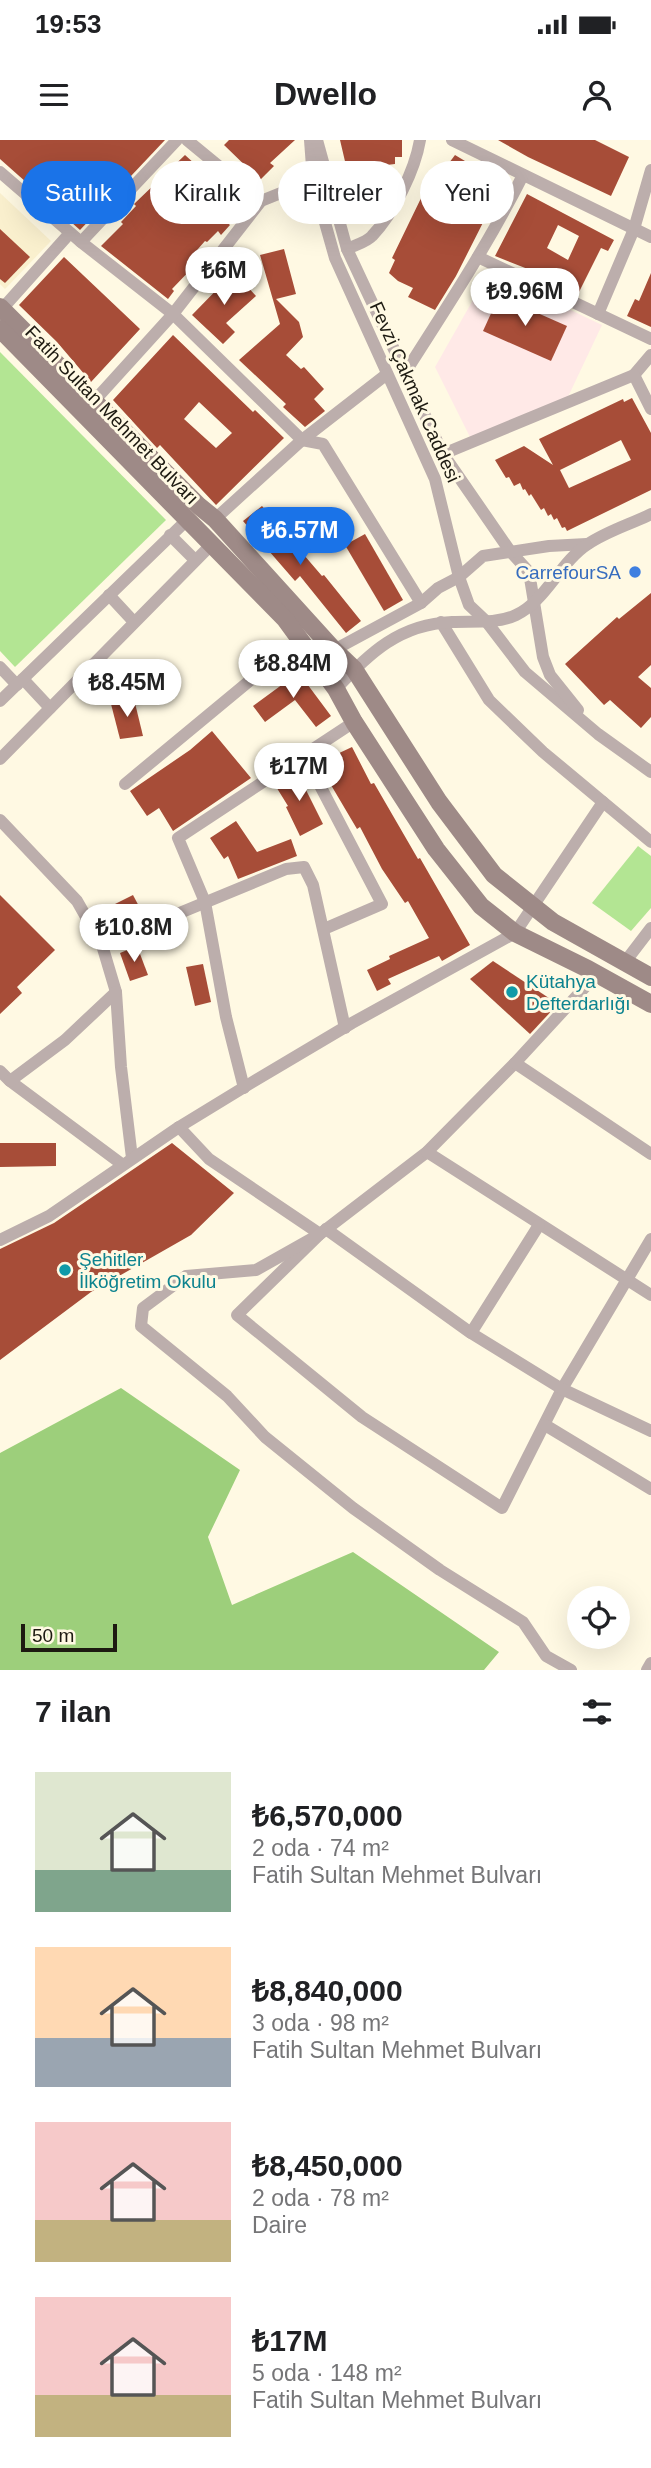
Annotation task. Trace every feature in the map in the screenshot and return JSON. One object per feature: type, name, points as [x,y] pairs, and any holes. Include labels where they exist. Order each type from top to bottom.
[{"type":"main road","name":"Fatih Sultan Mehmet Bulvarı","points":[[1,308],[221,525],[354,669],[439,803],[494,875],[554,922],[651,977]]},
{"type":"main road","name":"Fatih Sultan Mehmet Bulvarı","points":[[0,329],[285,619],[336,689],[354,722],[436,849],[481,905],[515,933],[651,1004]]},
{"type":"main road","points":[[186,521],[199,506]]},
{"type":"main road","points":[[212,544],[221,525]]},
{"type":"street","points":[[1,308],[177,140]]},
{"type":"street","points":[[187,140],[212,161]]},
{"type":"street","name":"Fevzi Çakmak Caddesi","points":[[310,140],[312,161]]},
{"type":"street","name":"Fevzi Çakmak Caddesi","points":[[317,140],[347,248],[443,454],[510,551],[529,572],[538,636],[550,676],[598,734]]},
{"type":"street","points":[[347,248],[371,237],[398,199],[417,156],[420,140]]},
{"type":"street","points":[[452,140],[651,237]]},
{"type":"street","points":[[598,314],[634,229],[651,170]]},
{"type":"street","points":[[0,172],[75,238],[173,314],[302,440],[323,444],[421,603]]},
{"type":"street","points":[[406,371],[504,214],[523,175]]},
{"type":"street","points":[[95,400],[173,314],[243,224]]},
{"type":"street","name":"Fevzi Çakmak Caddesi","points":[[325,224],[335,258],[435,479],[459,577],[469,605],[486,621],[525,672],[598,734],[651,772]]},
{"type":"street","points":[[478,257],[651,339]]},
{"type":"street","points":[[443,454],[634,375],[651,355]]},
{"type":"street","points":[[221,525],[302,440],[387,374]]},
{"type":"street","points":[[634,375],[651,409]]},
{"type":"street","points":[[336,689],[380,646],[416,627],[441,622],[486,621],[516,615],[534,601],[587,544],[651,514]]},
{"type":"street","points":[[0,701],[186,521]]},
{"type":"street","points":[[170,535],[195,560]]},
{"type":"street","points":[[0,759],[212,544]]},
{"type":"street","points":[[334,650],[421,603],[438,588],[459,577],[483,556],[549,545],[587,544]]},
{"type":"street","points":[[109,595],[134,622]]},
{"type":"street","points":[[441,622],[489,699],[543,752],[651,842]]},
{"type":"street","points":[[125,784],[299,640]]},
{"type":"street","points":[[0,667],[50,708]]},
{"type":"street","points":[[244,1088],[226,1017],[205,902],[178,838],[354,722]]},
{"type":"street","points":[[304,755],[382,904],[324,929]]},
{"type":"street","points":[[0,1240],[49,1216],[127,1161],[244,1088],[515,933],[603,802]]},
{"type":"street","points":[[0,820],[77,901],[102,945],[116,992],[127,1161]]},
{"type":"street","points":[[102,945],[286,869],[304,867],[313,885],[345,1028]]},
{"type":"street","points":[[625,962],[651,928]]},
{"type":"street","points":[[571,1670],[546,1656],[523,1622],[440,1570],[343,1500],[265,1437],[227,1396],[141,1326],[143,1308],[186,1276],[256,1270],[323,1231],[427,1152],[515,1063],[597,974]]},
{"type":"street","points":[[10,1081],[65,1040],[116,992]]},
{"type":"street","points":[[515,1063],[651,1154]]},
{"type":"street","points":[[0,1071],[10,1081],[127,1161]]},
{"type":"street","points":[[179,1127],[209,1159],[323,1231],[471,1333],[562,1389],[651,1431]]},
{"type":"street","points":[[427,1152],[651,1295]]},
{"type":"street","points":[[471,1333],[539,1224]]},
{"type":"street","points":[[323,1231],[237,1315],[362,1418],[502,1508],[562,1389],[651,1239]]},
{"type":"street","points":[[545,1425],[651,1489]]},
{"type":"shaded area","points":[[0,193],[21,213],[21,224],[33,224],[51,241],[5,289],[0,284]]},
{"type":"shaded area","points":[[495,274],[602,325],[567,399],[472,441],[435,367],[486,277]]},
{"type":"green space","points":[[0,352],[166,520],[15,667],[0,651]]},
{"type":"green space","points":[[638,846],[651,856],[651,908],[631,931],[592,903]]},
{"type":"green space","points":[[121,1388],[240,1470],[208,1537],[232,1605],[353,1552],[499,1652],[484,1670],[0,1670],[0,1453]]},
{"type":"building","points":[[0,140],[165,140],[136,171],[136,161],[21,161],[21,178],[0,159]]},
{"type":"building","points":[[229,140],[295,140],[270,163],[274,166],[264,176],[264,161],[240,161],[224,145]]},
{"type":"building","points":[[340,140],[402,140],[402,157],[395,157],[395,161],[345,161]]},
{"type":"building","points":[[498,140],[595,140],[629,157],[611,196]]},
{"type":"building","points":[[185,155],[192,161],[179,161]]},
{"type":"building","points":[[455,155],[465,161],[450,161]]},
{"type":"building","points":[[150,189],[150,224],[230,225],[221,235],[218,231],[205,241],[190,258],[196,264],[172,289],[174,291],[168,299],[101,246],[123,224],[136,224],[136,202]]},
{"type":"building","points":[[527,194],[614,240],[608,251],[601,248],[578,294],[538,273],[495,256],[512,224],[514,224]],"holes":[[[558,225],[579,236],[568,260],[547,248]]]},
{"type":"building","points":[[420,200],[420,224],[482,224],[435,310],[408,297],[413,288],[389,273],[395,260],[392,258]]},
{"type":"building","points":[[73,224],[86,224],[80,230]]},
{"type":"building","points":[[0,229],[30,257],[5,283],[0,279]]},
{"type":"building","points":[[284,249],[296,294],[276,299],[299,322],[303,337],[286,355],[301,369],[304,367],[324,389],[314,399],[325,411],[305,427],[283,407],[286,404],[239,360],[280,324],[260,255]]},
{"type":"building","points":[[64,257],[140,329],[91,382],[57,342],[19,305]]},
{"type":"building","points":[[234,272],[256,296],[226,323],[235,332],[223,344],[192,315]]},
{"type":"building","points":[[651,273],[651,327],[627,316],[635,299],[639,301]]},
{"type":"building","points":[[499,296],[567,326],[551,361],[483,331]]},
{"type":"building","points":[[173,335],[284,438],[216,505],[160,445],[157,448],[113,400]],"holes":[[[199,402],[232,433],[216,448],[184,419]]]},
{"type":"building","points":[[632,398],[651,433],[651,490],[567,531],[565,527],[562,528],[557,518],[554,520],[551,514],[548,516],[544,508],[541,510],[520,483],[514,486],[495,460],[524,446],[553,465],[539,439],[623,399],[624,402]],"holes":[[[621,440],[631,460],[569,488],[560,470]]]},
{"type":"building","points":[[262,506],[361,621],[346,633],[300,576],[295,581],[243,521]]},
{"type":"building","points":[[365,534],[403,600],[384,611],[345,545]]},
{"type":"building","points":[[651,593],[651,665],[638,677],[651,688],[651,717],[641,728],[610,700],[604,705],[565,664],[617,617],[619,619]]},
{"type":"building","points":[[296,669],[331,716],[316,727],[295,700],[265,722],[253,706],[283,684],[280,681]]},
{"type":"building","points":[[134,699],[143,736],[120,739],[111,704]]},
{"type":"building","points":[[212,731],[251,778],[173,831],[159,808],[147,816],[130,791],[190,750]]},
{"type":"building","points":[[352,747],[371,784],[374,783],[470,945],[442,961],[439,956],[388,979],[391,984],[377,991],[367,970],[390,959],[389,956],[429,938],[408,901],[405,903],[382,869],[360,827],[357,829],[318,763]]},
{"type":"building","points":[[297,770],[307,784],[304,786],[323,824],[300,836],[286,807],[288,806],[275,785]]},
{"type":"building","points":[[236,821],[257,852],[291,839],[297,856],[238,879],[228,856],[224,859],[210,838]]},
{"type":"building","points":[[0,895],[55,950],[17,987],[22,993],[0,1014]]},
{"type":"building","points":[[133,895],[142,912],[110,928],[101,911]]},
{"type":"building","points":[[137,946],[148,975],[130,981],[120,953]]},
{"type":"building","name":"Kütahya Defterdarlığı","points":[[493,961],[558,1004],[530,1034],[470,979]]},
{"type":"building","points":[[203,964],[211,1002],[195,1006],[186,967]]},
{"type":"building","points":[[0,1143],[56,1143],[56,1166],[0,1167]]},
{"type":"building","name":"Şehitler İlköğretim Okulu","points":[[172,1143],[234,1193],[191,1235],[91,1292],[0,1360],[0,1249],[54,1223]]},
{"type":"place","name":"CarrefourSA","points":[[635,572]]},
{"type":"place","name":"Kütahya Defterdarlığı","points":[[512,992]]},
{"type":"place","name":"Şehitler İlköğretim Okulu","points":[[65,1270]]}]
